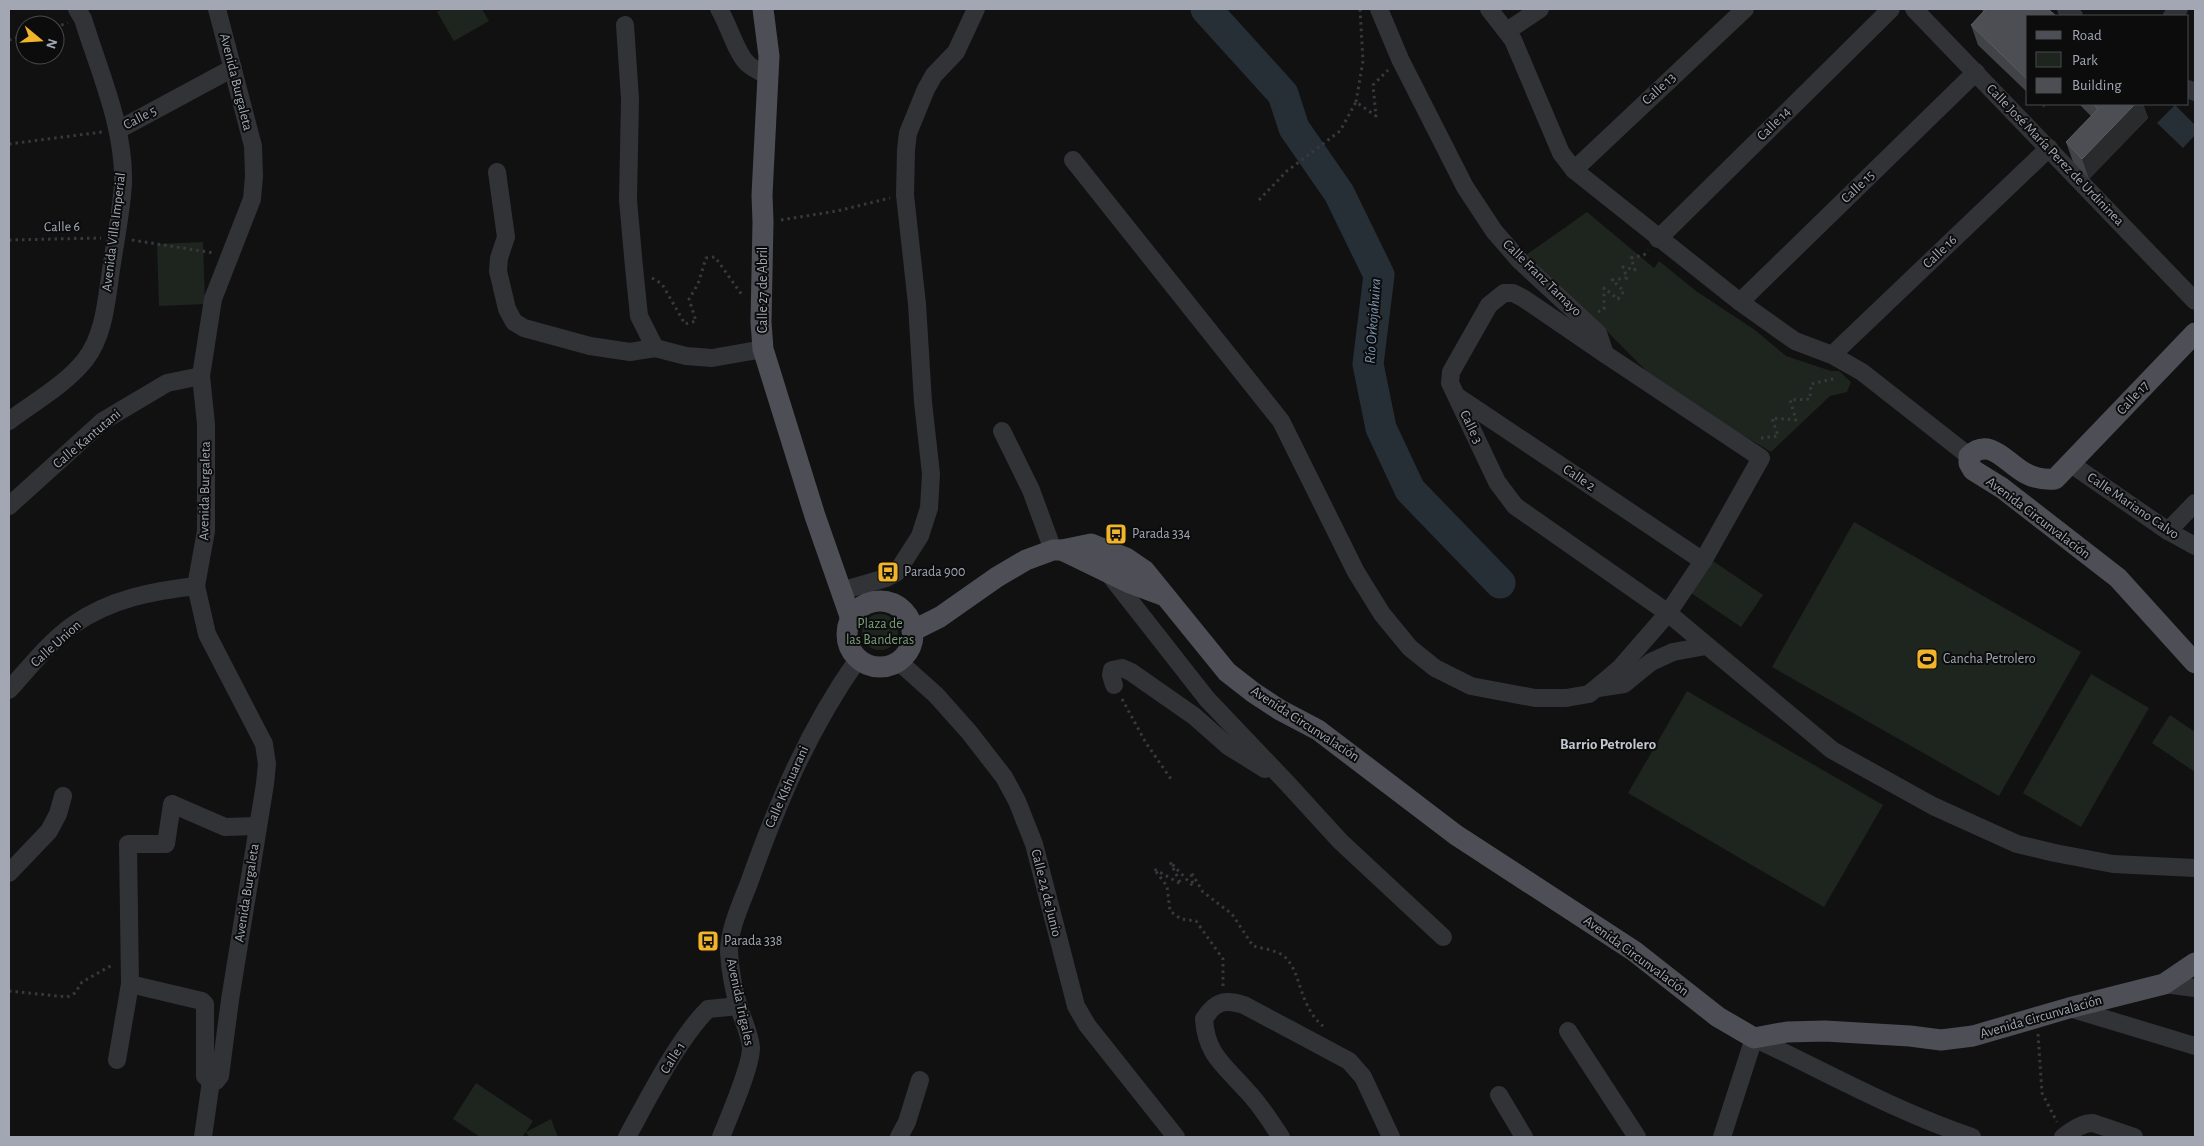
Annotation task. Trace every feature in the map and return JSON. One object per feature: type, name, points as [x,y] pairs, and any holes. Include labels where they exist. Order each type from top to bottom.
[{"type":"main road","name":"Calle 27 de Abril","points":[[763,9],[768,34],[768,76],[762,195],[761,322],[763,349],[815,516],[851,619]]},
{"type":"main road","name":"Calle 17","points":[[2071,464],[2195,333]]},
{"type":"main road","name":"Avenida Circunvalación","points":[[2071,464],[2055,479],[2048,480],[2025,473],[1994,450],[1976,450],[1969,456],[1969,463],[1973,470],[2002,488],[2118,578],[2195,663]]},
{"type":"main road","name":"Avenida Circunvalación","points":[[912,631],[940,617],[997,576],[1026,560],[1058,550],[1091,544],[1115,553],[1144,571],[1227,672],[1254,693],[1280,710],[1318,730],[1456,835],[1634,951],[1718,1017],[1754,1038],[1787,1032],[1825,1031],[1910,1036],[1941,1040],[1973,1036],[2069,1008],[2164,984],[2195,963]]},
{"type":"main road","name":"Avenida Circunvalación","points":[[1058,550],[1109,574],[1162,595]]},
{"type":"main road","points":[[876,602],[886,602],[904,612],[910,621],[912,631],[909,648],[898,662],[888,666],[877,667],[867,665],[858,659],[851,650],[847,640],[847,629],[857,610],[866,604],[876,602]]},
{"type":"street","name":"Avenida Villa Imperial","points":[[9,421],[71,375],[86,359],[98,335],[105,310],[123,184],[118,130],[83,19],[77,9]]},
{"type":"street","name":"Avenida Burgaleta","points":[[211,1081],[216,1081],[220,1076],[257,826],[266,784],[264,744],[207,634],[196,586],[206,530],[206,424],[201,376],[213,299],[252,199],[254,176],[252,146],[217,9]]},
{"type":"street","points":[[719,9],[727,21],[742,57],[748,65],[768,76]]},
{"type":"street","points":[[841,591],[886,578],[897,572],[920,536],[929,508],[931,474],[923,402],[917,304],[905,195],[908,132],[926,89],[934,75],[956,52],[976,9]]},
{"type":"street","name":"Calle Franz Tamayo","points":[[1379,9],[1400,59],[1465,187],[1494,231],[1520,261],[1598,333],[1605,354]]},
{"type":"street","points":[[1490,9],[1514,40],[1561,153],[1574,170],[1658,239],[1740,302],[1795,341],[1832,355],[1862,372],[1969,456]]},
{"type":"street","points":[[1506,31],[1540,9]]},
{"type":"street","name":"Calle 13","points":[[1574,170],[1745,9]]},
{"type":"street","name":"Calle 14","points":[[1658,239],[1891,9]]},
{"type":"street","name":"Calle José María Perez de Urdininea","points":[[1914,9],[2195,301]]},
{"type":"street","points":[[625,25],[630,99],[628,200],[634,267],[639,316],[655,348]]},
{"type":"street","name":"Calle 5","points":[[118,130],[233,68]]},
{"type":"street","name":"Calle 15","points":[[1740,302],[1976,72]]},
{"type":"street","name":"Calle 16","points":[[1832,355],[2049,148]]},
{"type":"street","points":[[1073,160],[1281,420],[1356,572],[1382,614],[1410,648],[1435,668],[1471,686],[1504,694],[1535,698],[1566,698],[1589,694],[1597,688],[1621,668],[1668,612],[1703,560],[1761,458],[1605,354]]},
{"type":"street","points":[[498,172],[506,237],[499,258],[498,271],[507,309],[514,322],[524,328],[614,350],[630,352],[655,348],[686,356],[712,358],[763,349]]},
{"type":"street","name":"Calle 3","points":[[1605,354],[1513,293],[1504,293],[1489,305],[1451,372],[1450,383],[1497,482],[1515,506],[1668,612],[1706,646],[1832,750],[1960,819],[2017,844],[2055,853],[2113,864],[2195,868]]},
{"type":"street","name":"Calle Kantutani","points":[[9,506],[103,421],[167,383],[201,376]]},
{"type":"street","name":"Calle 2","points":[[1456,396],[1703,560]]},
{"type":"street","points":[[1002,431],[1058,550]]},
{"type":"street","name":"Calle Mariano Calvo","points":[[2071,464],[2168,531],[2195,546]]},
{"type":"street","points":[[2168,531],[2195,504]]},
{"type":"street","points":[[1115,553],[1109,574],[1207,699],[1340,841],[1443,938]]},
{"type":"street","name":"Calle Union","points":[[9,690],[72,625],[106,606],[144,593],[196,586]]},
{"type":"street","points":[[1597,688],[1624,684],[1652,662],[1673,652],[1706,646]]},
{"type":"street","name":"Calle KIshuarani","points":[[734,923],[765,838],[796,764],[831,698],[858,659]]},
{"type":"street","name":"Calle 24 de Junio","points":[[898,662],[936,695],[969,732],[1004,777],[1017,801],[1034,844],[1076,1006],[1088,1025],[1176,1137]]},
{"type":"street","points":[[1114,685],[1111,675],[1112,670],[1122,668],[1131,672],[1194,716],[1228,746],[1287,783]]},
{"type":"street","points":[[9,873],[40,843],[49,831],[58,814],[63,796]]},
{"type":"street","points":[[117,1060],[130,984],[128,844],[166,844],[172,804],[225,827],[257,826]]},
{"type":"street","name":"Avenida Trigales","points":[[721,1137],[751,1047],[739,1006],[729,951],[734,923]]},
{"type":"street","points":[[130,984],[205,1004],[205,1076],[211,1081],[203,1137]]},
{"type":"street","points":[[2164,984],[2195,988]]},
{"type":"street","points":[[1281,1137],[1264,1111],[1217,1060],[1208,1042],[1204,1019],[1211,1008],[1223,1002],[1233,1001],[1244,1005],[1349,1061],[1363,1077],[1391,1137]]},
{"type":"street","name":"Calle 1","points":[[627,1137],[671,1060],[700,1017],[708,1009],[739,1006]]},
{"type":"street","points":[[2069,1008],[2195,1046]]},
{"type":"street","points":[[1568,1031],[1637,1137]]},
{"type":"street","points":[[1722,1137],[1754,1038],[1908,1112],[1946,1129],[1972,1137]]},
{"type":"street","points":[[899,1137],[907,1122],[920,1080]]},
{"type":"street","points":[[1499,1095],[1524,1137]]},
{"type":"street","points":[[2064,1137],[2086,1123],[2093,1123],[2134,1137]]},
{"type":"path","points":[[1259,200],[1287,171],[1340,131],[1356,102],[1363,61],[1360,9]]},
{"type":"path","points":[[1356,102],[1376,116],[1373,85],[1400,59]]},
{"type":"path","name":"Calle 5","points":[[9,144],[118,130]]},
{"type":"path","points":[[763,222],[837,212],[905,195]]},
{"type":"path","name":"Calle 6","points":[[9,240],[116,237],[212,252],[228,257]]},
{"type":"path","points":[[1585,320],[1604,309],[1604,288],[1618,299],[1624,291],[1612,280],[1627,278],[1624,267],[1635,270],[1631,258],[1644,255],[1658,239]]},
{"type":"path","points":[[634,267],[662,284],[685,324],[696,321],[688,298],[698,284],[706,258],[715,257],[744,297]]},
{"type":"path","points":[[1761,458],[1756,439],[1778,436],[1772,418],[1796,420],[1790,400],[1810,399],[1811,384],[1862,372]]},
{"type":"path","points":[[1114,685],[1146,743],[1172,779]]},
{"type":"path","points":[[1223,1002],[1223,958],[1196,922],[1180,919],[1170,911],[1167,886],[1154,869],[1181,884],[1170,862],[1193,886],[1191,872],[1203,892],[1232,914],[1253,946],[1272,950],[1286,957],[1293,969],[1307,1006],[1321,1025],[1328,1029]]},
{"type":"path","points":[[9,991],[67,997],[75,993],[82,982],[130,955]]},
{"type":"path","points":[[2036,1019],[2042,1093],[2064,1137]]},
{"type":"green space","points":[[443,9],[482,9],[489,21],[454,41],[437,12]]},
{"type":"green space","points":[[1587,212],[1654,268],[1659,261],[1696,291],[1755,330],[1786,356],[1831,371],[1839,371],[1851,382],[1847,392],[1830,396],[1771,452],[1662,387],[1601,325],[1526,255]]},
{"type":"green space","points":[[203,242],[205,304],[159,306],[157,244]]},
{"type":"green space","name":"Cancha Petrolero","points":[[1854,522],[2081,652],[1999,796],[1772,667]]},
{"type":"green space","points":[[1713,561],[1763,595],[1741,627],[1691,593]]},
{"type":"green space","name":"Plaza de las Banderas","points":[[880,614],[887,615],[893,619],[897,625],[897,639],[893,645],[887,649],[880,650],[873,649],[867,645],[863,639],[862,632],[863,625],[867,619],[873,615]]},
{"type":"green space","points":[[2091,674],[2149,708],[2081,827],[2023,793]]},
{"type":"green space","points":[[1687,691],[1883,805],[1824,907],[1628,793]]},
{"type":"green space","points":[[2170,715],[2195,732],[2195,772],[2152,743]]},
{"type":"green space","points":[[476,1083],[533,1121],[522,1137],[480,1137],[453,1119]]},
{"type":"green space","points":[[551,1119],[558,1137],[529,1137],[526,1132]]},
{"type":"shaded area","points":[[2175,105],[2195,125],[2195,135],[2183,148],[2157,123]]},
{"type":"building","points":[[1986,9],[2048,9],[2055,15],[2026,15],[2026,78],[1971,25]]},
{"type":"building","points":[[2094,105],[2134,105],[2082,159],[2066,142],[2098,109]]},
{"type":"waterway","name":"Río Orkojahuira","points":[[1206,9],[1283,94],[1294,128],[1339,193],[1379,275],[1368,364],[1381,428],[1410,490],[1500,583]]},
{"type":"place","name":"Parada 334","points":[[1116,534]]},
{"type":"place","name":"Parada 900","points":[[888,572]]},
{"type":"place","name":"Cancha Petrolero","points":[[1927,659]]},
{"type":"place","name":"Parada 338","points":[[708,941]]},
{"type":"district","name":"Barrio Petrolero","points":[[1608,744]]}]
